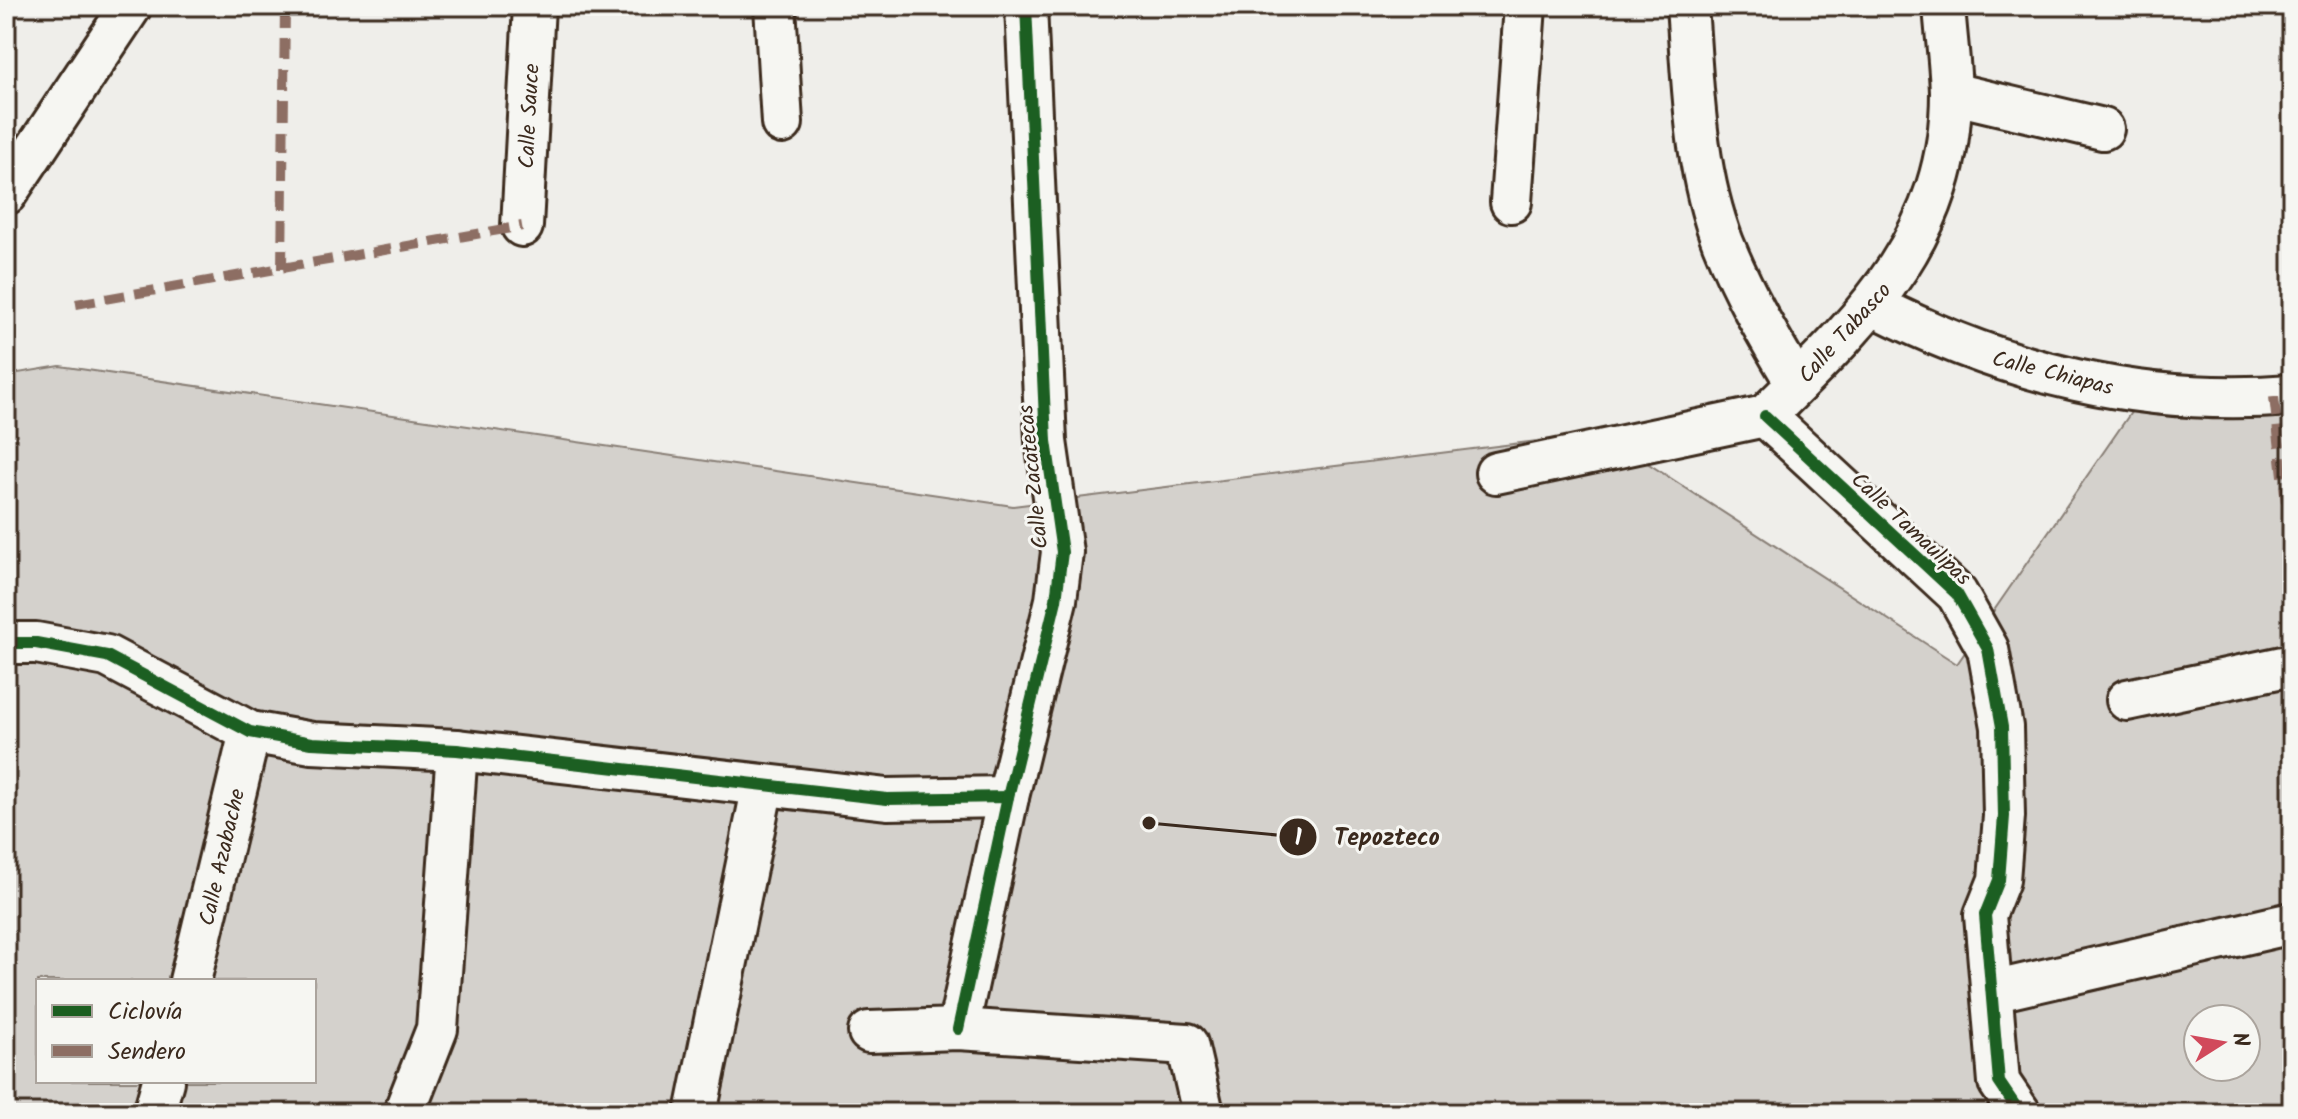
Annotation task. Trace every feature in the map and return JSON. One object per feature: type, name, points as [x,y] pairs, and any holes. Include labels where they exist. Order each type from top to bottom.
[{"type":"street","points":[[6,194],[131,6]]},
{"type":"street","name":"Calle Sauce","points":[[522,226],[534,6]]},
{"type":"street","points":[[775,6],[782,123]]},
{"type":"street","name":"Calle Zacatecas","points":[[958,1029],[1008,797],[1056,600],[1062,552],[1046,441],[1026,6]]},
{"type":"street","points":[[1511,202],[1525,6]]},
{"type":"street","points":[[1687,6],[1695,115],[1712,207],[1722,241],[1756,317],[1797,384]]},
{"type":"street","name":"Calle Tabasco","points":[[1765,416],[1873,305],[1907,258],[1940,177],[1951,93],[1944,6]]},
{"type":"street","points":[[1951,93],[2103,129]]},
{"type":"street","name":"Calle Chiapas","points":[[1873,305],[1928,333],[1995,359],[2100,388],[2182,397],[2292,395]]},
{"type":"street","points":[[1496,473],[1765,416]]},
{"type":"street","name":"Calle Tamaulipas","points":[[1765,416],[1957,594],[1988,649],[2002,727],[2004,816],[1999,880],[1985,915],[1999,1082],[2020,1113]]},
{"type":"street","points":[[6,643],[36,643],[107,656],[250,732],[312,743],[457,750],[887,799],[1008,797]]},
{"type":"street","points":[[2127,700],[2292,665]]},
{"type":"street","name":"Calle Azabache","points":[[190,979],[250,732]]},
{"type":"street","points":[[404,1113],[437,1029],[457,750]]},
{"type":"street","points":[[696,1113],[763,785]]},
{"type":"street","points":[[1992,992],[2292,923]]},
{"type":"street","points":[[869,1032],[958,1029],[1187,1044],[1203,1113]]},
{"type":"street","points":[[154,1113],[162,1083]]},
{"type":"shaded area","points":[[60,366],[1013,506],[1601,433],[1957,664],[2134,408],[2292,412],[2292,1113],[6,1113],[6,375]]},
{"type":"marked path","points":[[282,269],[285,6]]},
{"type":"marked path","points":[[76,304],[522,226]]},
{"type":"marked path","points":[[2274,397],[2286,502]]},
{"type":"cycle path","points":[[958,1029],[1008,797],[1056,600],[1062,552],[1046,441],[1026,6]]},
{"type":"cycle path","points":[[1765,416],[1957,594],[1988,649],[2002,727],[2004,816],[1999,880],[1985,915],[1999,1082],[2020,1113]]},
{"type":"cycle path","points":[[6,643],[36,643],[107,656],[250,732],[312,743],[457,750],[887,799],[1008,797]]},
{"type":"place","name":"Tepozteco","points":[[1149,823]]}]
